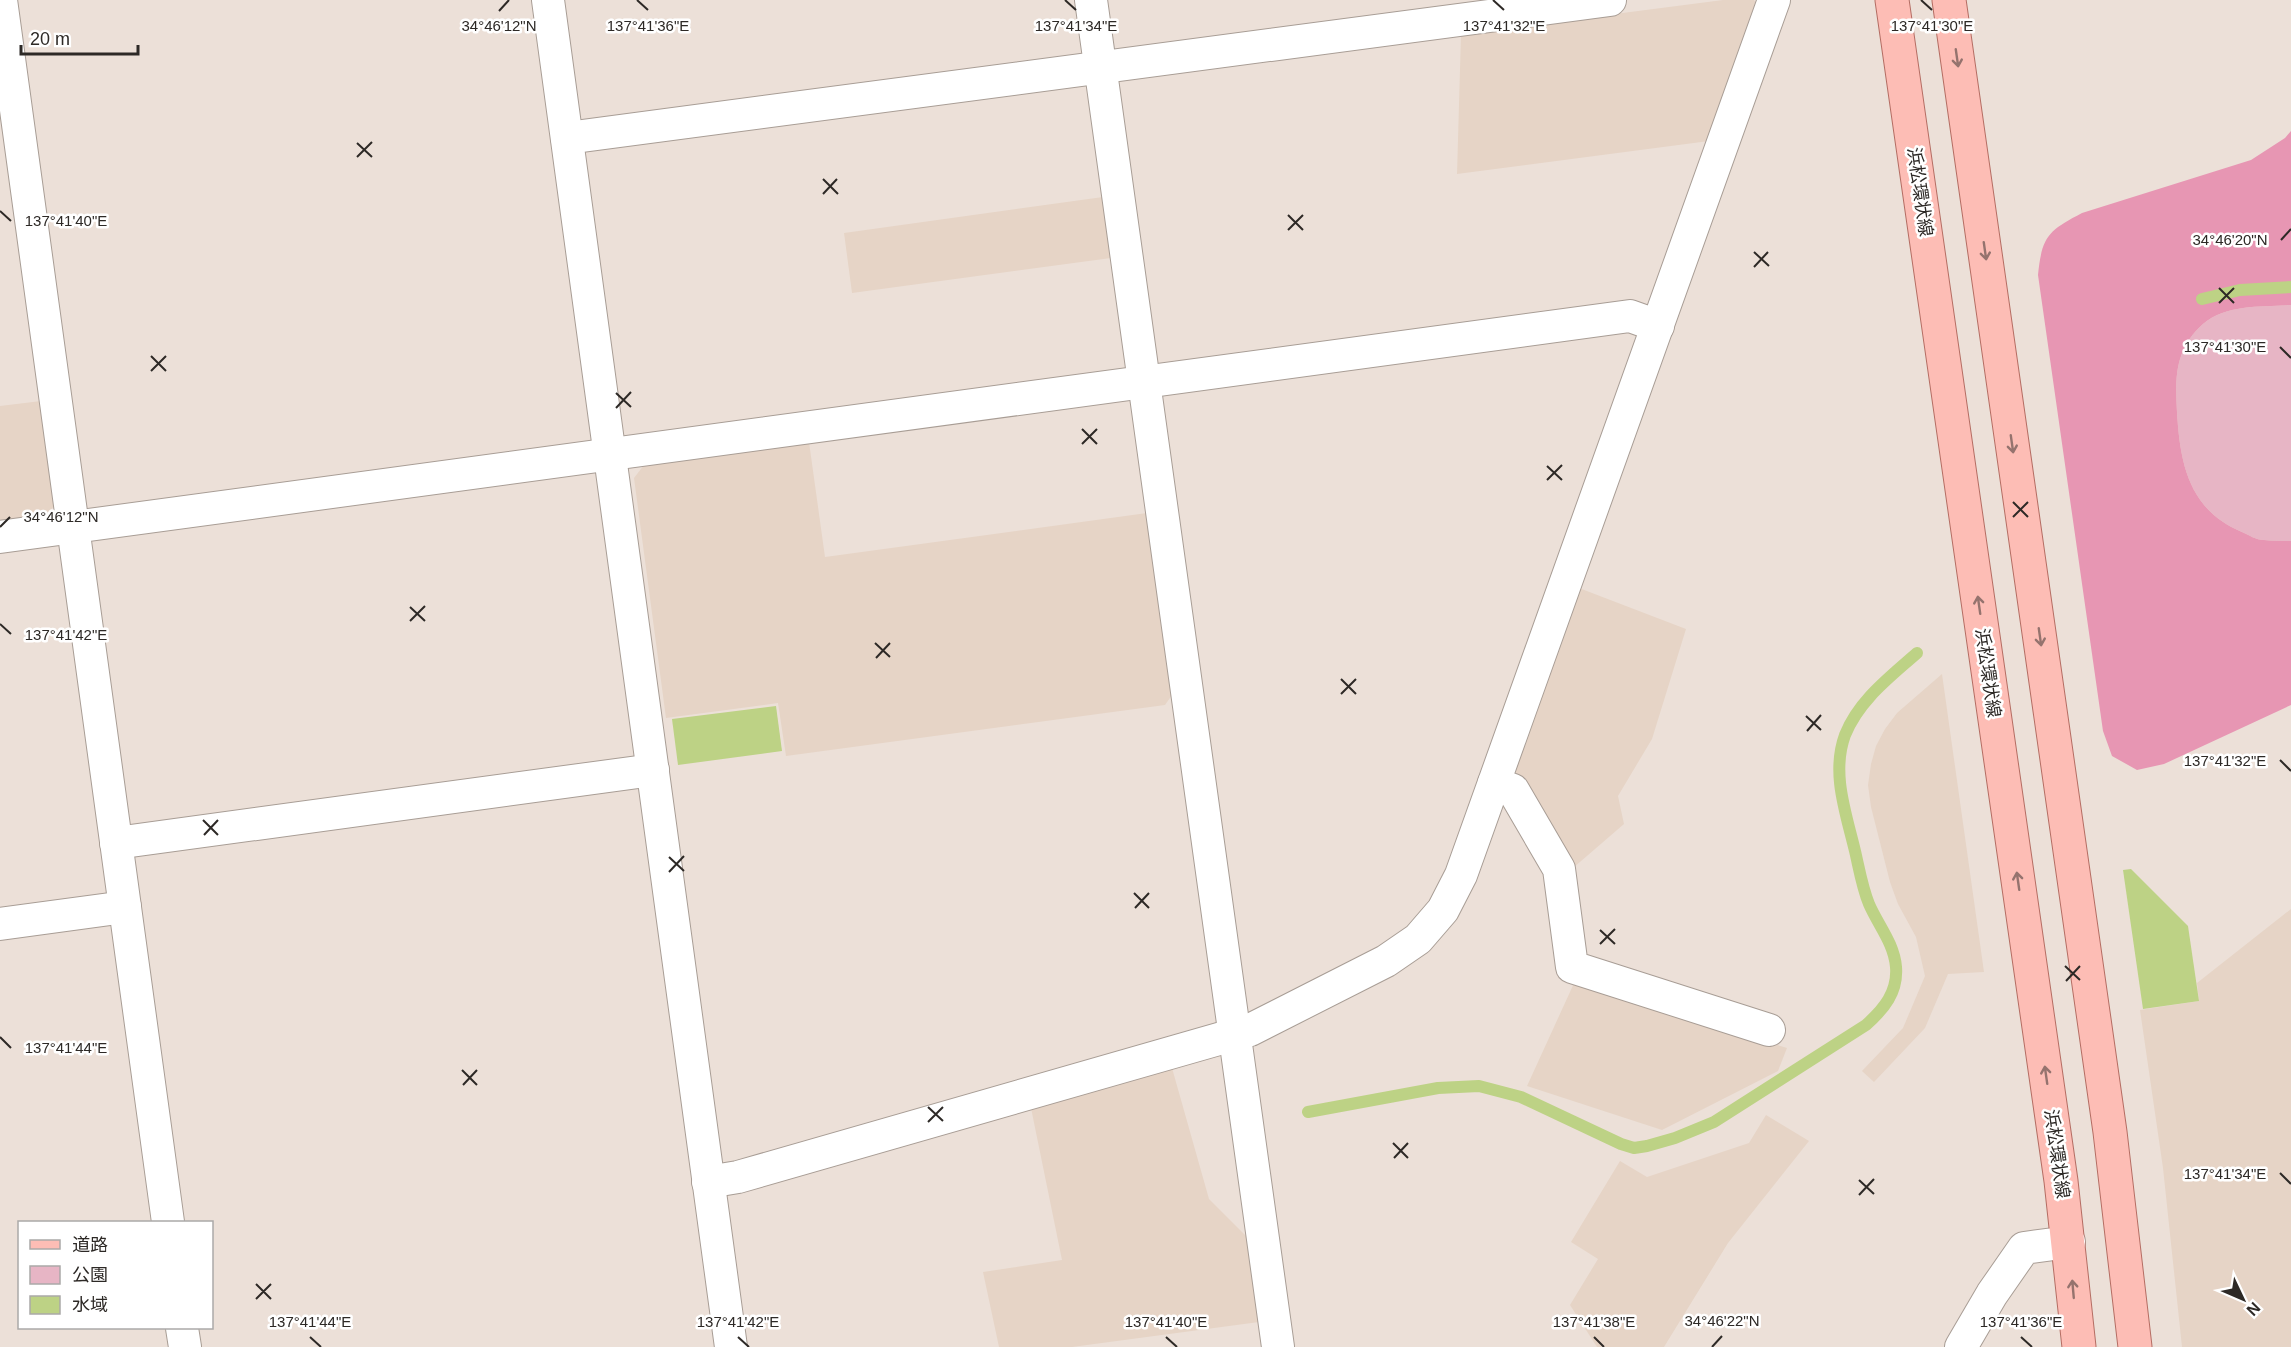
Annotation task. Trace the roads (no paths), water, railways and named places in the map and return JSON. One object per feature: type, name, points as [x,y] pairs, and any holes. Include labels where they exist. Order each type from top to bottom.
[{"type":"main road","name":"浜松環状線","points":[[1892,0],[2068,1242],[2079,1347]]},
{"type":"main road","points":[[1949,0],[2110,1132],[2135,1347]]},
{"type":"street","points":[[1,0],[168,1221]]},
{"type":"street","points":[[548,0],[731,1347]]},
{"type":"street","points":[[1090,0],[1278,1347]]},
{"type":"street","points":[[567,138],[1610,0]]},
{"type":"street","points":[[708,1182],[738,1177],[1250,1030],[1386,961],[1418,939],[1443,910],[1461,875],[1774,0]]},
{"type":"street","points":[[0,537],[1630,316],[1658,326]]},
{"type":"street","points":[[116,843],[652,770]]},
{"type":"street","points":[[1494,783],[1513,790],[1559,869],[1572,967],[1769,1030]]},
{"type":"street","points":[[0,924],[125,907]]},
{"type":"street","points":[[1961,1347],[1992,1294],[2024,1248],[2068,1242]]},
{"type":"street","points":[[182,1329],[185,1347]]},
{"type":"water","points":[[776,706],[782,751],[678,765],[672,719]]},
{"type":"water","points":[[2131,869],[2188,926],[2199,1001],[2143,1009],[2123,870]]},
{"type":"waterway","points":[[2202,299],[2240,290],[2291,287]]},
{"type":"waterway","points":[[1308,1112],[1438,1088],[1479,1086],[1521,1097],[1621,1144],[1634,1148],[1647,1146],[1675,1138],[1714,1122],[1866,1025],[1879,1013],[1892,992],[1896,967],[1892,950],[1869,904],[1863,884],[1841,793],[1839,764],[1841,749],[1845,735],[1858,711],[1886,680],[1917,653]]}]
